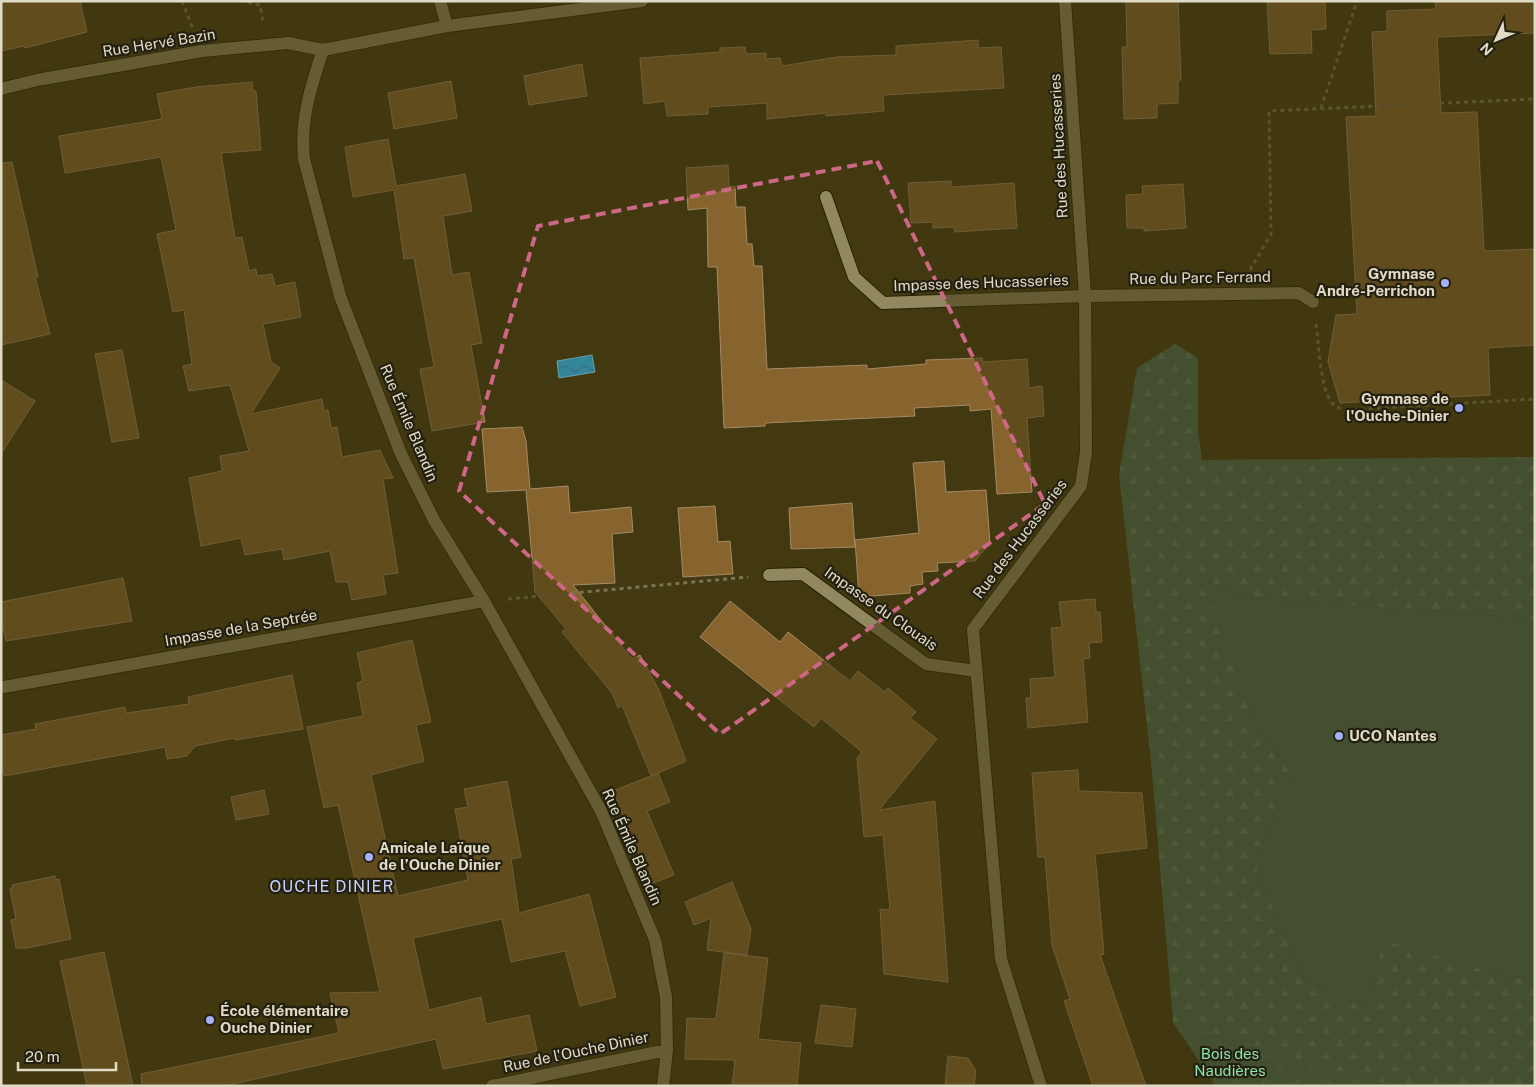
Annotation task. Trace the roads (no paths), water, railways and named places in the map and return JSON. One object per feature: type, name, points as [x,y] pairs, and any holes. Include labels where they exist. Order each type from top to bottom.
[{"type":"street","points":[[440,1],[447,26]]},
{"type":"street","points":[[323,50],[447,26],[642,1]]},
{"type":"street","name":"Rue des Hucasseries","points":[[1041,1086],[1001,960],[973,629],[1081,486],[1086,452],[1085,296],[1065,1]]},
{"type":"street","name":"Rue Hervé Bazin","points":[[1,89],[37,80],[202,51],[288,43],[323,50]]},
{"type":"street","name":"Rue Émile Blandin","points":[[323,50],[309,94],[302,136],[304,159],[340,296],[401,454],[434,520],[484,601],[601,810],[651,932],[666,997],[666,1050],[663,1086]]},
{"type":"street","name":"Impasse des Hucasseries","points":[[826,197],[854,277],[882,303],[1085,296]]},
{"type":"street","name":"Rue du Parc Ferrand","points":[[1085,296],[1299,293],[1313,302]]},
{"type":"street","name":"Impasse du Clouais","points":[[769,575],[803,574],[926,664],[976,671]]},
{"type":"street","name":"Impasse de la Septrée","points":[[4,687],[484,601]]},
{"type":"street","name":"Rue de l'Ouche Dinier","points":[[492,1086],[666,1050]]},
{"type":"water","points":[[592,355],[595,372],[559,378],[557,361]]},
{"type":"place","name":"Gymnase André-Perrichon","points":[[1445,283]]},
{"type":"place","name":"Gymnase de l'Ouche-Dinier","points":[[1459,408]]},
{"type":"place","name":"UCO Nantes","points":[[1339,736]]},
{"type":"place","name":"Amicale Laïque de l’Ouche Dinier","points":[[369,857]]},
{"type":"place","name":"École élémentaire Ouche Dinier","points":[[210,1020]]},
{"type":"district","name":"OUCHE DINIER","points":[[332,886]]},
{"type":"park label","name":"Bois des Naudières","points":[[1230,1062]]}]
